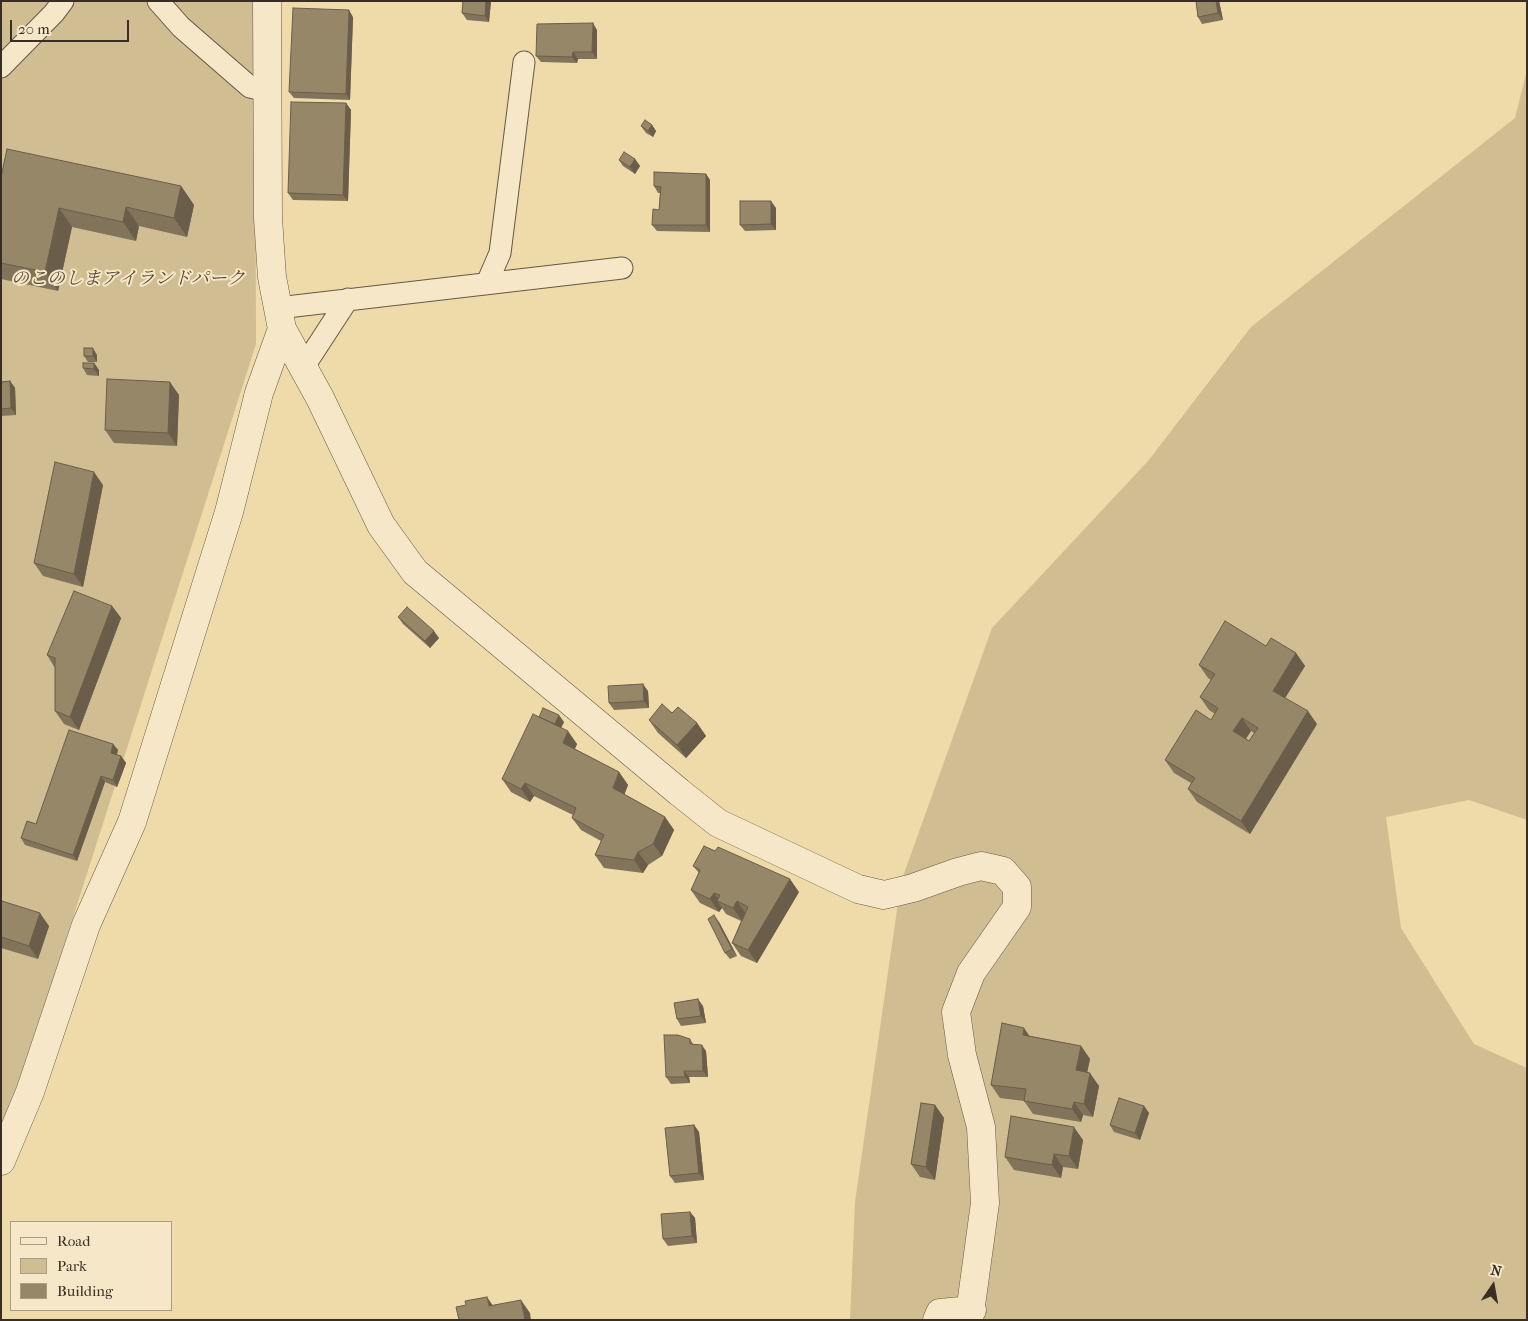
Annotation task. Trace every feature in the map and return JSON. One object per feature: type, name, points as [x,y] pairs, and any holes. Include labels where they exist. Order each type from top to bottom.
[{"type":"street","points":[[267,1],[268,218],[272,277],[280,318],[381,525],[415,572],[718,823],[858,889],[884,895],[913,888],[981,866],[1003,871],[1017,887],[1017,907],[971,973],[956,1012],[962,1054],[981,1127],[985,1203],[971,1315],[940,1312],[937,1320]]},
{"type":"street","points":[[1,1161],[30,1092],[86,925],[132,822],[228,512],[280,318]]},
{"type":"lane","points":[[1,67],[54,13],[63,1]]},
{"type":"lane","points":[[158,1],[181,28],[250,87],[267,92]]},
{"type":"lane","points":[[487,283],[500,253],[524,62]]},
{"type":"lane","points":[[280,318],[348,299],[622,268]]},
{"type":"lane","points":[[303,368],[348,299]]},
{"type":"green space","name":"のこのしまアイランドパーク","points":[[1,1],[255,1],[256,344],[38,1027],[1,1137]]},
{"type":"green space","points":[[1527,70],[1527,820],[1469,800],[1386,817],[1401,928],[1474,1044],[1527,1068],[1527,1320],[850,1320],[855,1202],[901,882],[992,628],[1148,461],[1251,327],[1515,118]]},
{"type":"building","points":[[463,1],[486,1],[485,16],[462,13]]},
{"type":"building","points":[[1196,1],[1216,1],[1218,13],[1198,17]]},
{"type":"building","points":[[293,8],[349,10],[346,94],[289,92]]},
{"type":"building","points":[[593,23],[592,52],[573,52],[572,57],[536,56],[537,24]]},
{"type":"building","points":[[291,102],[346,103],[343,195],[288,193]]},
{"type":"building","points":[[645,120],[652,125],[648,131],[641,126]]},
{"type":"building","points":[[7,149],[181,186],[174,218],[126,207],[123,222],[59,208],[45,272],[1,263],[1,177]]},
{"type":"building","points":[[624,152],[635,159],[630,167],[619,160]]},
{"type":"building","points":[[654,172],[706,174],[706,225],[652,225],[653,209],[659,210],[661,187],[654,186]]},
{"type":"building","points":[[740,201],[771,201],[771,224],[740,225]]},
{"type":"building","points":[[84,348],[93,348],[93,356],[84,356]]},
{"type":"building","points":[[83,363],[94,363],[94,369],[83,368]]},
{"type":"building","points":[[107,379],[170,382],[168,433],[105,430]]},
{"type":"building","points":[[10,381],[11,408],[1,409],[1,382]]},
{"type":"building","points":[[55,462],[94,472],[74,574],[34,563]]},
{"type":"building","points":[[74,591],[112,606],[70,717],[55,711],[55,658],[47,655]]},
{"type":"building","points":[[407,607],[434,631],[425,641],[398,617]]},
{"type":"building","points":[[1225,621],[1266,646],[1271,638],[1296,653],[1273,691],[1308,711],[1241,821],[1188,789],[1195,778],[1165,760],[1196,710],[1211,720],[1218,708],[1200,697],[1215,674],[1199,665]],"holes":[[[1242,718],[1258,728],[1249,741],[1233,731]]]},
{"type":"building","points":[[643,684],[644,701],[609,703],[608,686]]},
{"type":"building","points":[[662,704],[672,713],[678,707],[697,723],[677,745],[649,720]]},
{"type":"building","points":[[543,708],[559,715],[555,724],[539,717]]},
{"type":"building","points":[[533,714],[568,731],[563,743],[619,772],[613,788],[665,817],[653,844],[638,852],[634,860],[595,855],[604,835],[572,818],[576,808],[525,783],[521,789],[502,779]]},
{"type":"building","points":[[69,730],[113,744],[111,753],[121,756],[113,780],[101,776],[73,855],[21,838],[27,821],[36,824]]},
{"type":"building","points":[[704,846],[715,851],[718,847],[790,879],[748,950],[732,943],[748,907],[737,901],[733,908],[717,901],[720,895],[714,893],[710,899],[691,890],[700,870],[693,866]]},
{"type":"building","points":[[2,901],[40,913],[29,946],[1,937]]},
{"type":"building","points":[[714,915],[732,949],[725,953],[708,919]]},
{"type":"building","points":[[698,999],[701,1016],[677,1019],[674,1003]]},
{"type":"building","points":[[1002,1023],[1024,1028],[1023,1035],[1081,1046],[1076,1070],[1090,1073],[1084,1104],[1074,1102],[1072,1109],[1024,1101],[1026,1089],[991,1085]]},
{"type":"building","points":[[664,1035],[678,1035],[690,1039],[690,1044],[702,1045],[703,1071],[684,1071],[685,1077],[666,1077]]},
{"type":"building","points":[[1119,1098],[1144,1106],[1135,1133],[1110,1125]]},
{"type":"building","points":[[921,1103],[935,1105],[926,1167],[911,1164]]},
{"type":"building","points":[[1011,1116],[1074,1127],[1069,1156],[1054,1154],[1052,1165],[1005,1157]]},
{"type":"building","points":[[694,1125],[699,1173],[670,1176],[665,1128]]},
{"type":"building","points":[[690,1212],[692,1236],[663,1239],[661,1214]]},
{"type":"building","points":[[487,1297],[489,1306],[521,1300],[525,1320],[459,1320],[456,1307],[466,1305],[465,1301]]}]
